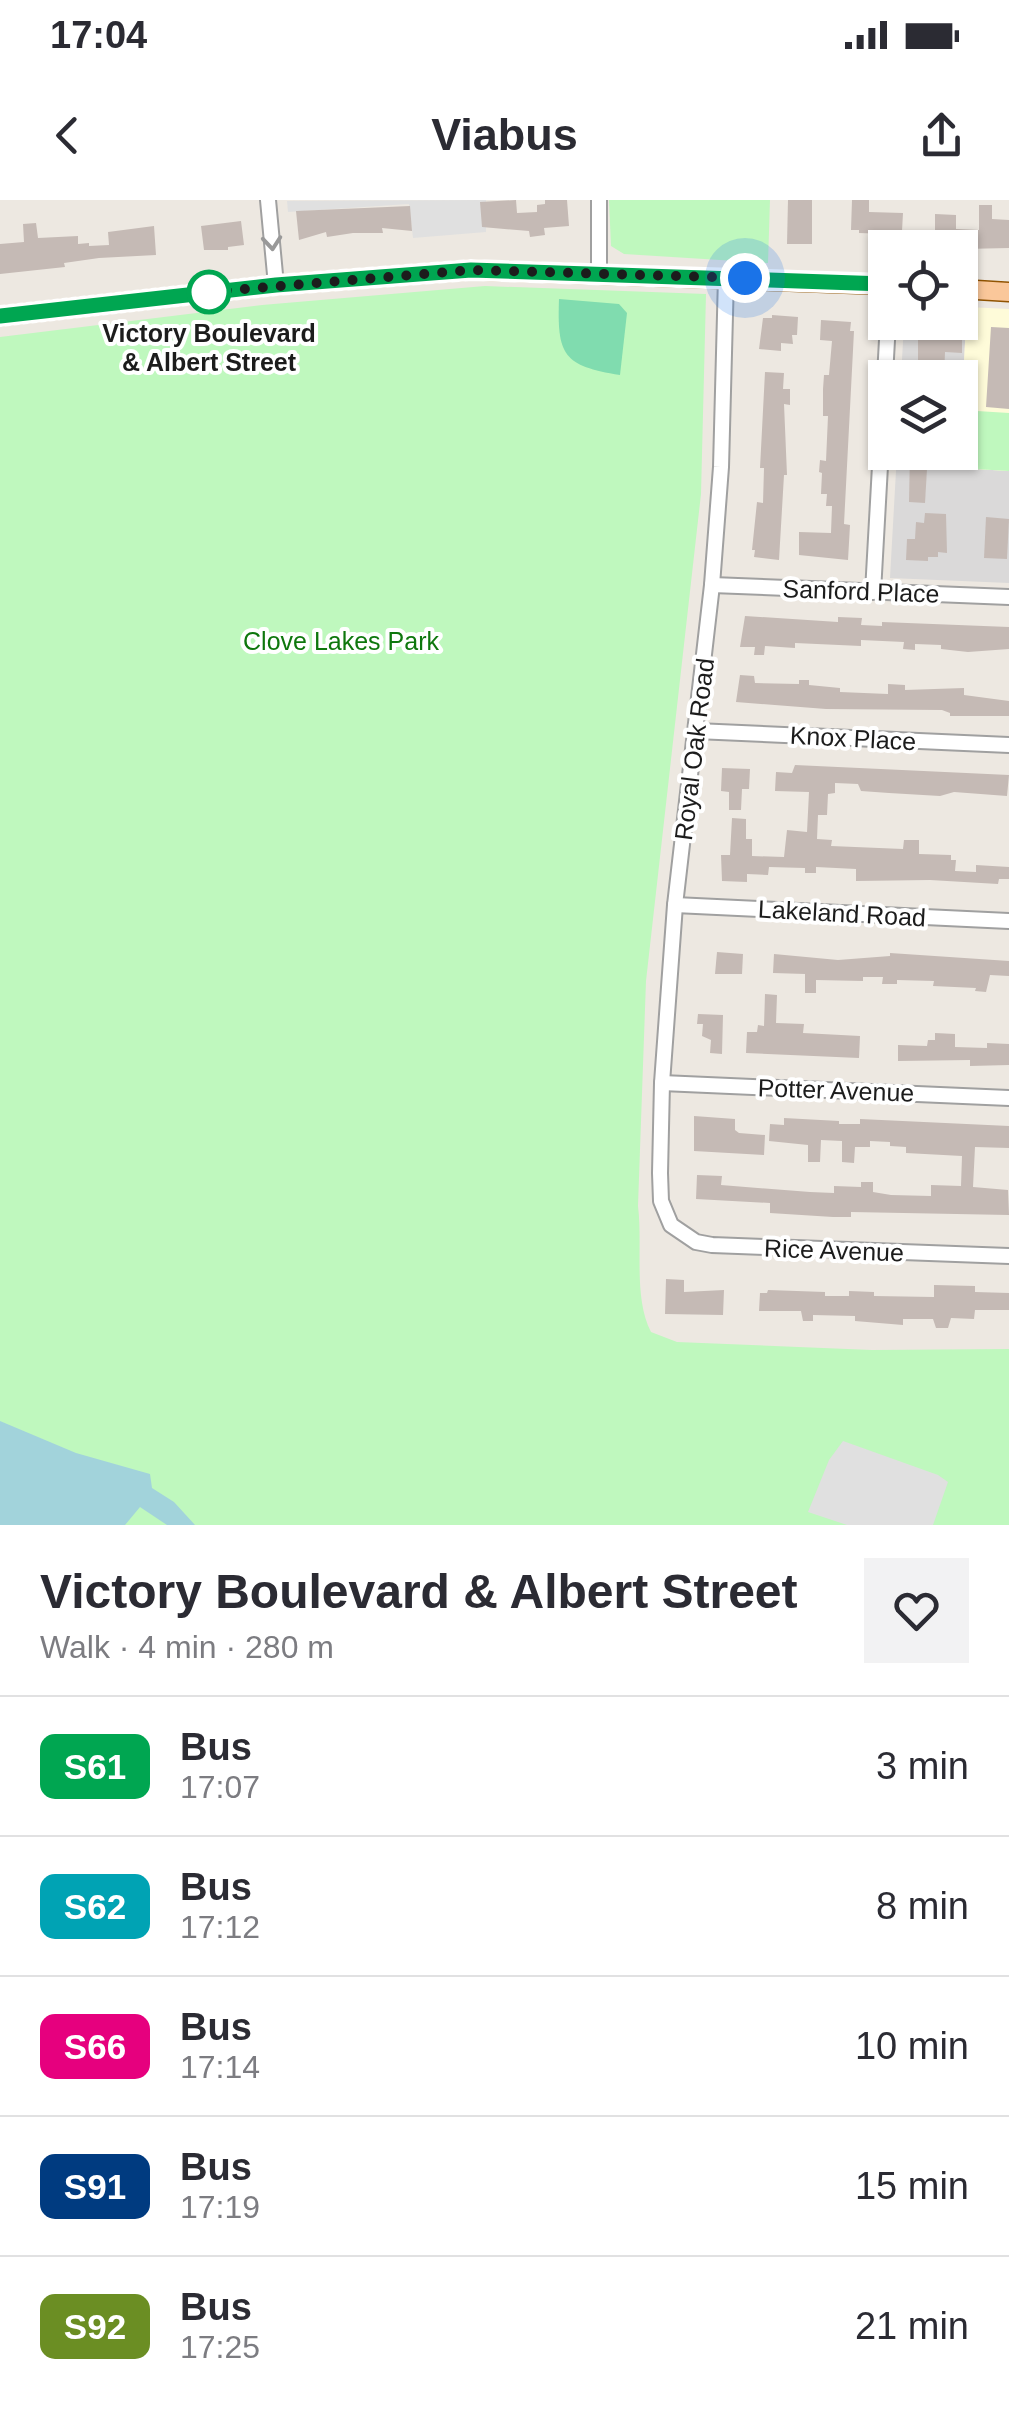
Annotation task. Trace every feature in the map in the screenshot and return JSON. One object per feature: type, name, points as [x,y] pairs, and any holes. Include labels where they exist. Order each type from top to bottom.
[{"type":"main road","points":[[0,316],[276,285],[471,270],[868,283]]},
{"type":"main road","points":[[978,290],[1009,292]]},
{"type":"street","points":[[268,200],[276,285]]},
{"type":"street","points":[[598,200],[599,273]]},
{"type":"street","name":"Royal Oak Road","points":[[668,1219],[661,1201],[662,1083],[675,905],[712,585],[721,467],[726,277]]},
{"type":"street","points":[[873,592],[887,340]]},
{"type":"street","name":"Sanford Place","points":[[712,585],[1009,597]]},
{"type":"street","name":"Knox Place","points":[[696,731],[1009,745]]},
{"type":"street","name":"Lakeland Road","points":[[675,905],[1009,921]]},
{"type":"street","name":"Potter Avenue","points":[[662,1083],[1009,1098]]},
{"type":"street","name":"Rice Avenue","points":[[668,1219],[686,1237],[712,1245],[1009,1256]]},
{"type":"shaded area","points":[[486,200],[486,232],[413,238],[409,204],[288,212],[287,201]]},
{"type":"shaded area","points":[[978,308],[1009,309],[1009,471],[978,469],[978,360],[964,360],[965,340],[978,340]]},
{"type":"shaded area","points":[[903,340],[965,340],[964,360],[902,360]]},
{"type":"shaded area","points":[[896,470],[1009,471],[1009,583],[890,578]]},
{"type":"shaded area","points":[[843,1441],[948,1482],[933,1525],[847,1525],[808,1512],[829,1460]]},
{"type":"green space","points":[[609,200],[770,200],[768,263],[624,254],[611,246]]},
{"type":"green space","name":"Clove Lakes Park","points":[[485,286],[706,294],[701,494],[646,981],[638,1206],[640,1287],[645,1318],[651,1332],[677,1342],[872,1350],[1009,1349],[1009,1525],[0,1525],[0,337],[262,305]]},
{"type":"green space","points":[[559,299],[619,304],[627,313],[620,375],[586,367],[567,355],[560,333]]},
{"type":"green space","points":[[978,411],[1009,413],[1009,471],[978,469]]},
{"type":"water","points":[[0,1421],[76,1453],[150,1474],[152,1488],[174,1502],[195,1525],[167,1525],[140,1507],[125,1525],[0,1525]]},
{"type":"building","points":[[516,200],[517,213],[537,212],[537,205],[545,204],[545,200],[567,200],[569,226],[544,228],[545,235],[530,237],[529,231],[482,227],[480,202]]},
{"type":"building","points":[[788,200],[812,200],[812,244],[787,244]]},
{"type":"building","points":[[852,200],[869,200],[869,212],[903,213],[902,230],[868,230],[868,233],[851,230]]},
{"type":"building","points":[[979,205],[992,205],[992,219],[1009,220],[1009,248],[978,249],[978,230],[935,230],[935,214],[956,215],[956,229],[979,230]]},
{"type":"building","points":[[410,206],[412,231],[382,228],[383,233],[327,237],[326,232],[299,240],[296,211]]},
{"type":"building","points":[[241,221],[244,245],[204,250],[201,226]]},
{"type":"building","points":[[36,223],[38,238],[78,236],[78,244],[89,246],[109,245],[108,232],[154,226],[156,255],[99,258],[64,263],[65,267],[0,274],[0,244],[24,242],[23,224]]},
{"type":"building","points":[[798,317],[793,344],[781,343],[781,351],[759,349],[763,318]]},
{"type":"building","points":[[821,320],[851,322],[850,331],[854,331],[844,524],[850,525],[848,560],[799,555],[799,532],[831,533],[832,506],[826,506],[827,494],[821,494],[819,472],[820,460],[826,461],[828,416],[823,416],[823,389],[824,375],[829,375],[832,341],[820,340]]},
{"type":"building","points":[[991,327],[1009,328],[1009,409],[986,407]]},
{"type":"building","points":[[918,340],[962,340],[962,353],[945,352],[945,360],[918,360]]},
{"type":"building","points":[[765,372],[784,373],[783,389],[790,389],[790,405],[784,404],[787,475],[779,560],[754,557],[752,550],[757,502],[763,503],[764,468],[760,468]]},
{"type":"building","points":[[910,470],[927,470],[925,503],[909,502]]},
{"type":"building","points":[[925,513],[946,514],[947,553],[938,552],[938,557],[928,557],[928,561],[906,560],[907,539],[915,539],[916,522],[924,523]]},
{"type":"building","points":[[986,517],[1009,519],[1007,559],[984,558]]},
{"type":"building","points":[[745,616],[838,622],[838,617],[862,618],[861,625],[882,626],[882,622],[1009,627],[1009,649],[968,652],[915,644],[915,650],[903,649],[904,642],[861,640],[861,646],[765,646],[764,655],[754,655],[755,647],[740,647]]},
{"type":"building","points":[[740,675],[754,676],[755,683],[799,684],[799,680],[809,680],[809,685],[840,688],[840,692],[888,694],[888,684],[905,685],[905,690],[964,688],[964,695],[1009,701],[1009,716],[950,716],[942,710],[826,709],[736,702]]},
{"type":"building","points":[[795,765],[1009,775],[1007,796],[861,791],[858,784],[835,783],[835,793],[828,794],[827,815],[818,815],[817,839],[832,840],[831,846],[903,849],[904,840],[919,840],[919,854],[951,855],[951,860],[956,860],[955,871],[976,872],[976,865],[1009,867],[1009,879],[999,879],[998,884],[856,881],[856,869],[816,867],[816,873],[805,873],[805,868],[769,867],[768,875],[747,874],[747,882],[722,881],[721,855],[730,855],[732,818],[746,819],[746,839],[752,839],[752,856],[784,857],[787,830],[807,832],[809,792],[775,791],[776,772],[792,773]]},
{"type":"building","points":[[722,768],[750,769],[749,789],[742,789],[741,810],[729,810],[729,792],[721,791]]},
{"type":"building","points":[[717,952],[743,954],[742,974],[715,974]]},
{"type":"building","points":[[890,953],[1009,961],[1009,976],[990,975],[986,992],[933,986],[934,981],[897,980],[897,984],[882,984],[883,977],[863,977],[863,981],[816,980],[816,993],[805,993],[805,974],[773,973],[774,954],[838,960]]},
{"type":"building","points":[[765,994],[777,995],[776,1023],[804,1024],[803,1033],[860,1036],[859,1058],[746,1053],[747,1032],[757,1032],[758,1025],[764,1026]]},
{"type":"building","points":[[698,1014],[723,1015],[722,1054],[710,1053],[711,1040],[702,1036],[703,1024],[697,1024]]},
{"type":"building","points":[[935,1033],[955,1034],[955,1047],[1009,1044],[1009,1065],[970,1066],[970,1060],[898,1061],[898,1045],[927,1046],[928,1040],[935,1040]]},
{"type":"building","points":[[694,1116],[735,1119],[735,1130],[739,1133],[765,1135],[764,1155],[694,1151]]},
{"type":"building","points":[[784,1118],[839,1124],[860,1124],[860,1119],[1009,1126],[1009,1148],[975,1147],[973,1187],[1008,1190],[1009,1215],[851,1212],[851,1217],[833,1217],[770,1213],[770,1203],[696,1199],[697,1175],[722,1176],[721,1185],[834,1193],[834,1186],[861,1187],[861,1182],[873,1182],[873,1192],[891,1195],[931,1196],[931,1185],[961,1186],[962,1156],[906,1153],[906,1147],[890,1146],[890,1142],[870,1141],[870,1147],[855,1147],[854,1163],[842,1162],[842,1141],[821,1140],[820,1162],[808,1162],[808,1145],[769,1141],[770,1124],[784,1125]]},
{"type":"building","points":[[666,1279],[684,1280],[684,1292],[724,1290],[723,1315],[665,1314]]},
{"type":"building","points":[[934,1285],[975,1286],[975,1292],[1009,1293],[1009,1310],[975,1310],[974,1319],[951,1318],[948,1328],[936,1328],[933,1319],[903,1319],[903,1325],[855,1321],[855,1316],[813,1315],[813,1321],[803,1321],[801,1311],[759,1311],[760,1293],[768,1290],[825,1292],[825,1296],[849,1296],[849,1291],[874,1292],[874,1296],[934,1297]]},
{"type":"bus line","name":"S61","points":[[0,316],[276,285],[471,270],[868,283]]},
{"type":"place","name":"Victory Boulevard & Albert Street","points":[[209,292]]},
{"type":"route","points":[[209,292],[471,270],[745,278]]}]
